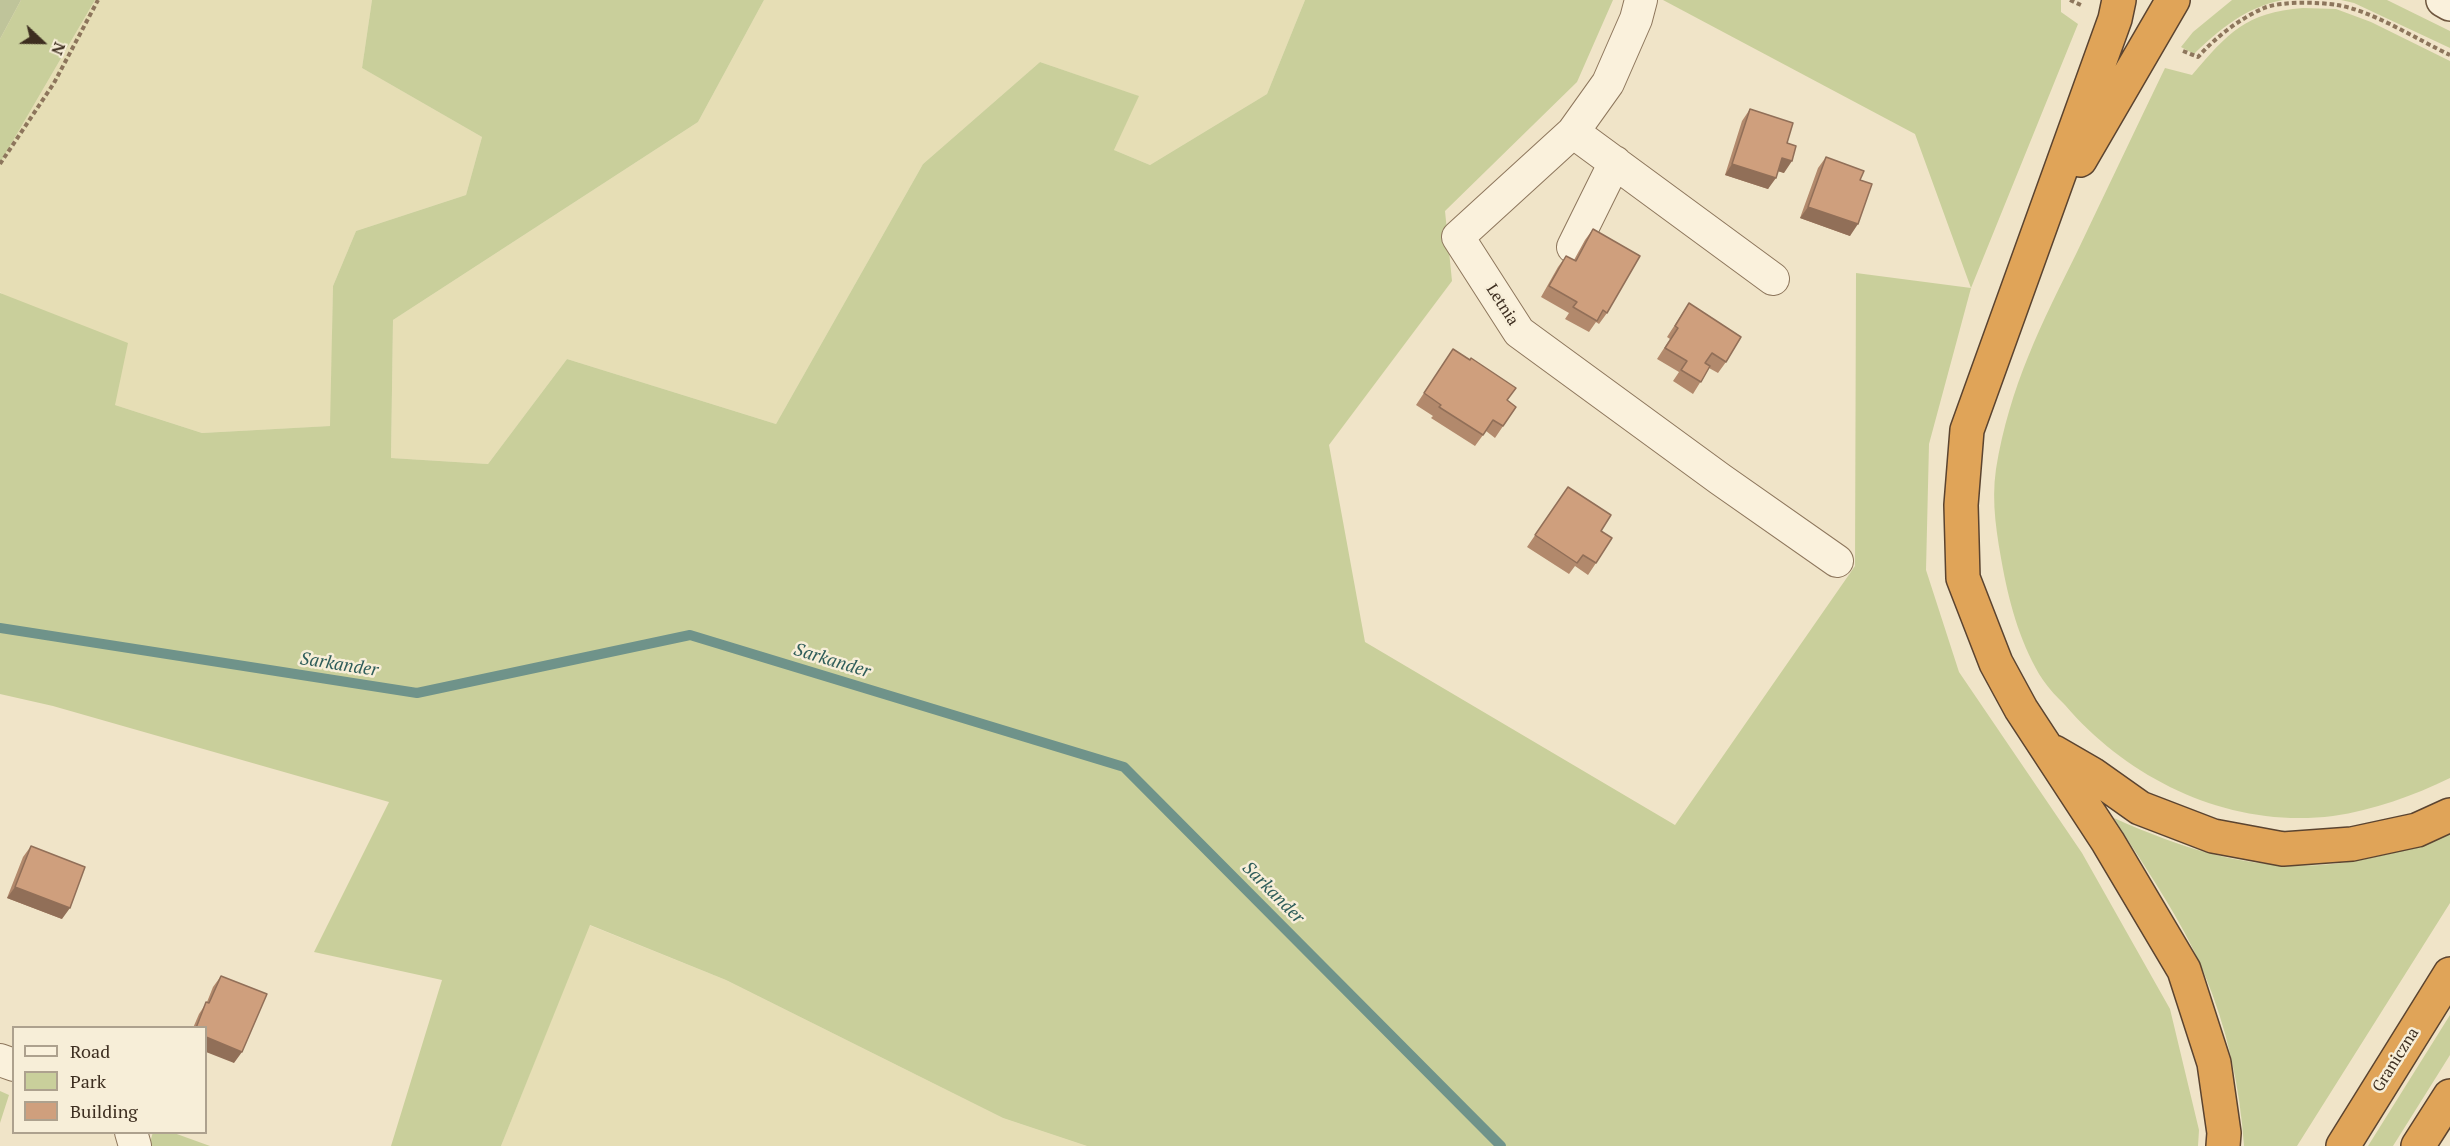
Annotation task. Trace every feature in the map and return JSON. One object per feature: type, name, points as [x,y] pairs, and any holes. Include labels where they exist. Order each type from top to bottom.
[{"type":"highway","points":[[2043,224],[2173,0]]},
{"type":"highway","points":[[2117,9],[2043,224],[1967,430],[1961,505],[1963,578],[1996,663],[2021,708],[2108,842],[2184,970],[2214,1063],[2223,1146]]},
{"type":"highway","points":[[2049,748],[2092,774],[2140,808],[2213,836],[2283,849],[2352,844],[2417,830],[2450,815]]},
{"type":"highway","name":"Graniczna","points":[[2343,1146],[2450,974]]},
{"type":"highway","points":[[2418,1146],[2450,1096]]},
{"type":"main road","points":[[2443,0],[2450,4]]},
{"type":"street","name":"Letnia","points":[[1641,0],[1636,19],[1608,83],[1573,132],[1458,237],[1519,332],[1720,479],[1837,561]]},
{"type":"street","points":[[1573,132],[1773,279]]},
{"type":"street","points":[[1573,247],[1615,162]]},
{"type":"path","points":[[0,164],[54,83],[98,0]]},
{"type":"path","points":[[2070,0],[2117,9]]},
{"type":"path","points":[[2152,39],[2198,57],[2209,45],[2238,23],[2266,7],[2290,2],[2338,5],[2371,16],[2450,55]]},
{"type":"shaded area","points":[[95,0],[372,0],[362,68],[482,137],[466,195],[356,231],[333,286],[331,426],[202,433],[115,405],[0,292],[0,163]]},
{"type":"shaded area","points":[[764,0],[1305,0],[1267,94],[1150,165],[1114,150],[1138,96],[1040,62],[923,164],[776,424],[567,359],[488,464],[391,458],[393,320],[698,122]]},
{"type":"shaded area","points":[[589,925],[726,980],[1003,1118],[1087,1146],[501,1146]]},
{"type":"green space","points":[[0,0],[21,0],[0,39]]},
{"type":"green space","points":[[21,0],[95,0],[0,163],[0,39]]},
{"type":"green space","points":[[372,0],[764,0],[698,122],[393,320],[391,458],[488,464],[567,359],[776,424],[923,164],[1040,62],[1139,96],[1114,150],[1150,165],[1267,94],[1305,0],[1613,0],[1577,82],[1445,211],[1452,281],[1329,445],[1365,642],[1675,825],[1855,566],[1856,273],[1971,288],[1929,444],[1926,570],[1959,672],[2082,853],[2170,1009],[2199,1130],[2198,1146],[1087,1146],[1003,1118],[726,980],[590,925],[501,1146],[391,1146],[442,980],[314,952],[389,802],[53,706],[0,694],[0,293],[128,343],[115,405],[202,433],[330,426],[333,286],[356,231],[466,195],[482,137],[362,68]]},
{"type":"green space","points":[[1663,0],[2061,0],[2061,12],[2078,24],[1971,288],[1915,134]]},
{"type":"green space","points":[[2232,0],[2283,0],[2257,8],[2234,20],[2194,54],[2181,47],[2193,32]]},
{"type":"green space","points":[[2341,0],[2387,0],[2450,31],[2450,48],[2354,3]]},
{"type":"green space","points":[[2303,8],[2336,9],[2371,22],[2450,61],[2450,778],[2422,791],[2363,810],[2333,816],[2295,818],[2257,815],[2221,807],[2185,794],[2151,777],[2120,756],[2091,732],[2053,693],[2029,654],[2013,612],[1999,544],[1994,494],[2002,439],[2028,356],[2165,68],[2192,75],[2228,36],[2240,27],[2266,15]]},
{"type":"green space","points":[[2114,818],[2200,851],[2240,860],[2280,865],[2320,865],[2361,860],[2404,850],[2450,834],[2450,903],[2297,1146],[2244,1146],[2236,1079],[2226,1036],[2204,973],[2174,913]]},
{"type":"green space","points":[[2450,1015],[2450,1055],[2393,1146],[2368,1146]]},
{"type":"green space","points":[[0,1091],[9,1095],[0,1123]]},
{"type":"green space","points":[[152,1134],[177,1134],[210,1146],[149,1146]]},
{"type":"building","points":[[1750,109],[1793,123],[1787,143],[1796,146],[1792,161],[1782,158],[1776,178],[1732,164]]},
{"type":"building","points":[[1826,157],[1864,171],[1860,180],[1872,184],[1858,224],[1808,207]]},
{"type":"building","points":[[1593,229],[1640,256],[1607,313],[1603,310],[1597,321],[1573,307],[1577,302],[1549,286],[1566,256],[1576,261]]},
{"type":"building","points":[[1689,303],[1741,337],[1726,362],[1712,353],[1705,363],[1710,366],[1701,382],[1681,370],[1687,361],[1665,348],[1678,328],[1675,326]]},
{"type":"building","points":[[1453,349],[1470,360],[1471,358],[1516,388],[1507,400],[1516,407],[1503,426],[1493,420],[1483,435],[1439,407],[1441,405],[1424,393]]},
{"type":"building","points":[[1568,487],[1611,515],[1601,531],[1612,538],[1596,563],[1583,555],[1577,563],[1535,535]]},
{"type":"building","points":[[31,846],[85,867],[70,908],[15,887]]},
{"type":"building","points":[[221,976],[267,994],[242,1052],[207,1037],[207,1026],[197,1026],[206,1002],[209,1003]]},
{"type":"waterway","name":"Sarkander","points":[[0,628],[417,693],[690,635],[1124,767],[1501,1146]]}]
